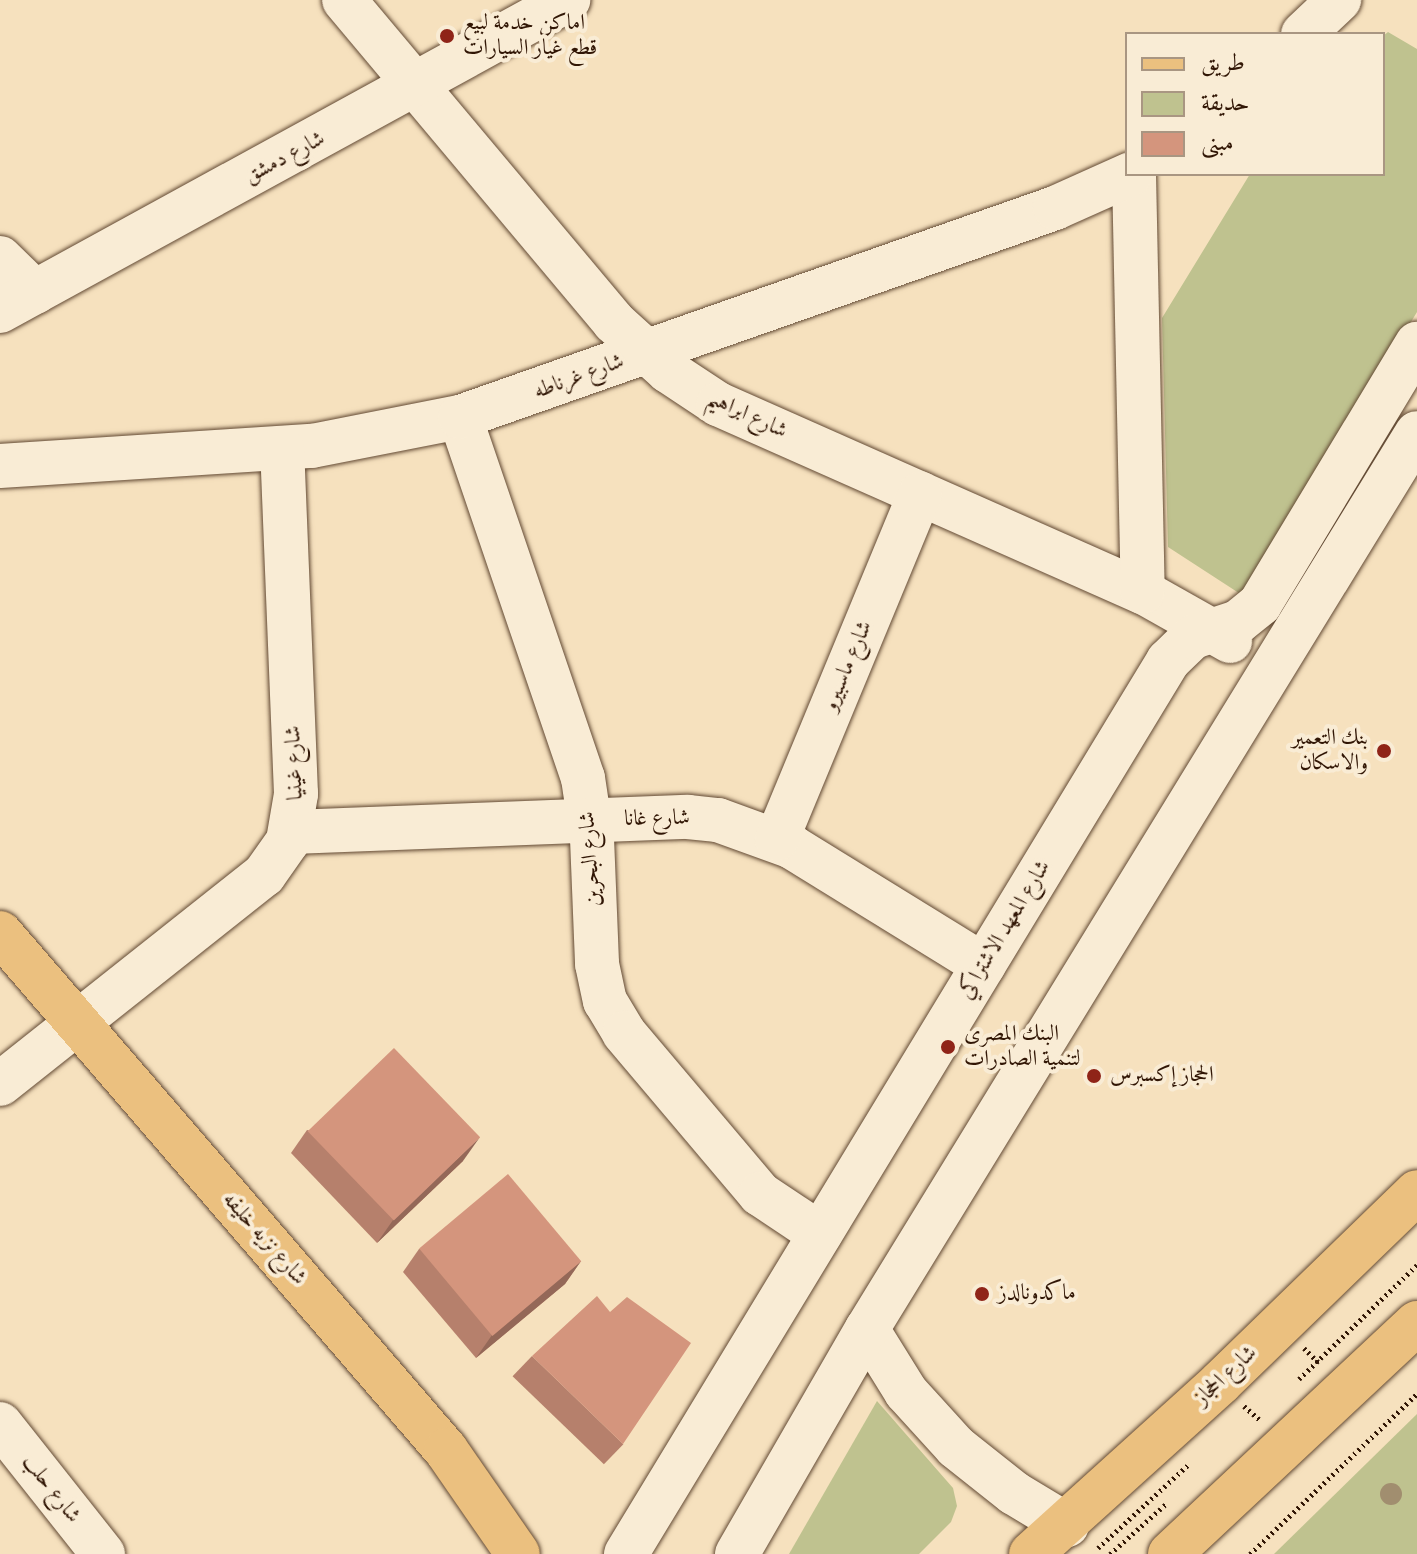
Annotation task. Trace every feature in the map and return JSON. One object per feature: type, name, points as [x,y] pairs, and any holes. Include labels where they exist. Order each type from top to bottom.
[{"type":"main road","name":"شارع نزيه خليفه","points":[[0,933],[446,1450],[518,1554]]},
{"type":"main road","name":"شارع الحجاز","points":[[1031,1554],[1067,1525],[1220,1383],[1417,1192]]},
{"type":"main road","points":[[1186,1549],[1224,1506],[1271,1424],[1405,1316]]},
{"type":"street","name":"شارع ابراهيم","points":[[344,0],[645,352],[718,404],[1143,592],[1273,667]]},
{"type":"street","name":"شارع دمشق","points":[[18,301],[418,86],[568,0]]},
{"type":"street","points":[[1305,32],[1339,0]]},
{"type":"street","name":"شارع غرناطه","points":[[0,466],[282,449],[460,417],[1055,208],[1128,176]]},
{"type":"street","name":"شارع غرناطه","points":[[1133,176],[1143,592]]},
{"type":"street","points":[[0,258],[18,301]]},
{"type":"street","name":"شارع المعهد الاشتراكي","points":[[626,1554],[1168,661],[1186,642],[1209,630],[1238,622],[1260,604],[1417,344]]},
{"type":"street","name":"شارع البحرين","points":[[460,417],[575,750],[590,820],[598,973],[613,1018],[760,1194],[820,1234]]},
{"type":"street","points":[[737,1554],[867,1329],[1417,433]]},
{"type":"street","name":"شارع غينيا","points":[[0,1084],[264,875],[292,832],[296,794],[282,449]]},
{"type":"street","name":"شارع ماسبيرو","points":[[777,839],[920,493]]},
{"type":"street","name":"شارع غانا","points":[[292,832],[703,818],[777,839],[983,965]]},
{"type":"street","points":[[867,1329],[906,1392],[956,1447],[1014,1493],[1067,1525]]},
{"type":"street","name":"شارع حلب","points":[[0,1424],[103,1554]]},
{"type":"path","points":[[1344,1263],[1405,1316]]},
{"type":"path","points":[[1287,1390],[1333,1375],[1405,1316],[1417,1265]]},
{"type":"path","points":[[1279,1325],[1333,1375]]},
{"type":"path","points":[[1220,1383],[1271,1424]]},
{"type":"path","points":[[1250,1554],[1417,1394]]},
{"type":"path","points":[[1247,1428],[1271,1424]]},
{"type":"path","points":[[1155,1441],[1224,1506]]},
{"type":"path","points":[[1110,1554],[1170,1499]]},
{"type":"green space","points":[[1388,32],[1417,49],[1417,312],[1245,597],[1168,547],[1162,318],[1249,176],[1385,176],[1385,34]]},
{"type":"green space","points":[[877,1401],[953,1488],[957,1506],[951,1522],[919,1554],[789,1554]]},
{"type":"green space","points":[[1417,1414],[1417,1554],[1274,1554]]},
{"type":"building","points":[[394,1048],[480,1137],[394,1221],[308,1131]]},
{"type":"building","points":[[508,1174],[581,1261],[492,1336],[419,1249]]},
{"type":"building","points":[[597,1296],[610,1312],[627,1297],[691,1343],[623,1444],[532,1356]]},
{"type":"place","name":"اماكن خدمة لبيع قطع غيار السيارات","points":[[447,36]]},
{"type":"place","name":"بنك التعمير والاسكان","points":[[1384,751]]},
{"type":"place","name":"البنك المصرى لتنمية الصادرات","points":[[948,1047]]},
{"type":"place","name":"الحجاز إكسبرس","points":[[1094,1076]]},
{"type":"place","name":"ماكدونالدز","points":[[982,1294]]}]
